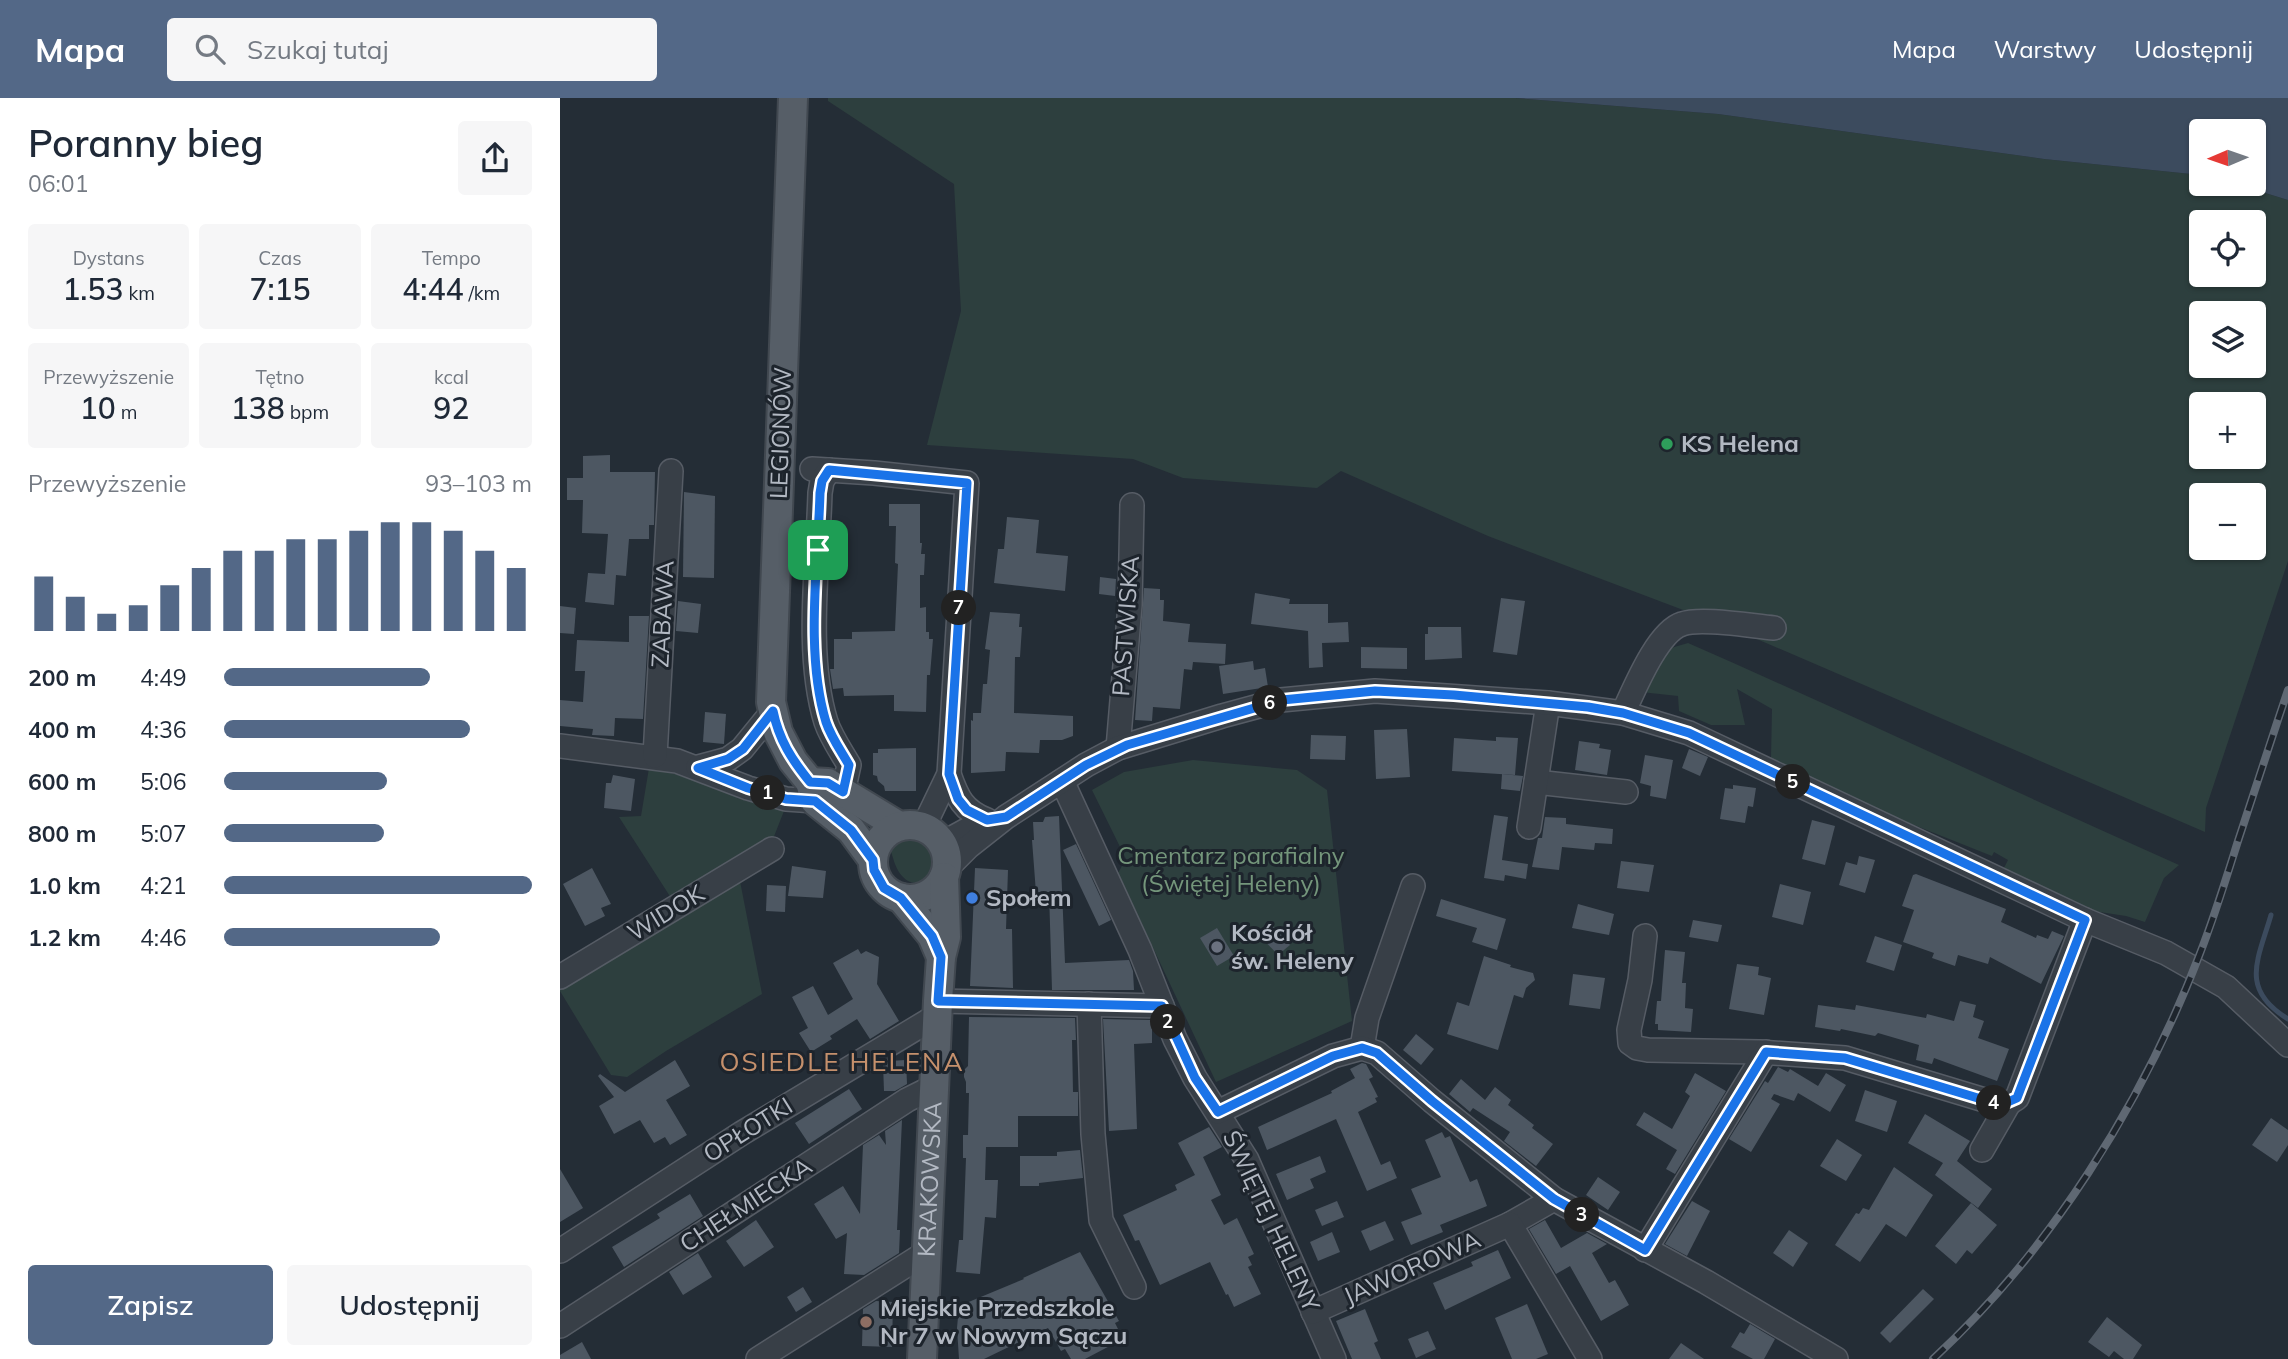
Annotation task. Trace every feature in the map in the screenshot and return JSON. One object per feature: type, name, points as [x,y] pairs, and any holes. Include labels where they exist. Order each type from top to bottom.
[{"type":"main road","name":"LEGIONÓW","points":[[793,98],[774,598],[773,711],[784,747],[812,792]]},
{"type":"main road","points":[[873,860],[851,830],[812,792],[828,783],[931,848],[939,886],[922,897],[901,898]]},
{"type":"main road","points":[[931,848],[881,839],[873,860],[874,870],[884,888],[901,898],[932,936],[941,957]]},
{"type":"main road","name":"KRAKOWSKA","points":[[922,1359],[938,1008],[941,957],[946,937],[931,848]]},
{"type":"street","name":"KRAKOWSKA","points":[[843,792],[849,765],[827,725],[818,685],[815,649],[822,481],[820,469],[967,483],[949,774],[931,848]]},
{"type":"street","name":"ZABAWA","points":[[655,756],[671,471]]},
{"type":"street","name":"PASTWISKA","points":[[1118,748],[1130,605],[1132,505]]},
{"type":"street","points":[[1623,713],[1657,648],[1679,624],[1693,621],[1773,628]]},
{"type":"street","points":[[931,848],[968,847],[996,818],[1118,748],[1282,700],[1375,691],[1548,703],[1623,713],[1689,733],[2085,920],[2166,953],[2226,988],[2288,1045]]},
{"type":"street","points":[[1529,827],[1548,703]]},
{"type":"street","points":[[698,768],[728,759],[743,749],[773,711]]},
{"type":"street","points":[[560,746],[655,756],[786,799],[812,792]]},
{"type":"street","name":"KRAKOWSKA","points":[[949,774],[958,799],[967,810],[996,818]]},
{"type":"street","name":"ŚWIĘTEJ HELENY","points":[[1062,781],[1140,950],[1195,1078],[1248,1160],[1334,1359]]},
{"type":"street","points":[[1535,782],[1626,792]]},
{"type":"street","name":"WIDOK","points":[[560,977],[772,849]]},
{"type":"street","points":[[1362,1048],[1367,1018],[1413,886]]},
{"type":"street","points":[[1646,936],[1629,1030],[1630,1043],[1637,1048],[1648,1051],[1766,1052],[1845,1058],[2001,1105],[2017,1098],[2085,920]]},
{"type":"street","points":[[1089,1004],[1093,1134],[1101,1220],[1134,1287]]},
{"type":"street","points":[[938,1008],[1089,1004],[1162,1006]]},
{"type":"street","name":"OPŁOTKI","points":[[560,1251],[938,1008]]},
{"type":"street","points":[[1218,1112],[1333,1056],[1362,1048],[1377,1053],[1554,1199],[1706,1282],[1836,1359]]},
{"type":"street","points":[[1645,1250],[1766,1052]]},
{"type":"street","name":"CHEŁMIECKA","points":[[560,1326],[907,1100],[935,1087]]},
{"type":"street","points":[[1982,1150],[2010,1103]]},
{"type":"street","name":"JAWOROWA","points":[[1313,1312],[1510,1224],[1554,1199]]},
{"type":"street","name":"JAWOROWA","points":[[1510,1224],[1590,1359]]},
{"type":"street","points":[[758,1359],[927,1252]]},
{"type":"green space","points":[[828,98],[1515,98],[1718,114],[2044,159],[2189,174],[2189,196],[2266,196],[2266,193],[2288,200],[2288,561],[2206,808],[2205,832],[1736,630],[1488,536],[1341,471],[1317,488],[1183,478],[1133,459],[927,445],[961,311],[954,184],[828,101]]},
{"type":"green space","points":[[1688,643],[2179,865],[2164,878],[2145,922],[2093,911],[2004,868],[2008,860],[1994,852],[1992,856],[1894,817],[1771,758],[1772,709],[1737,689],[1745,725],[1711,725],[1679,711],[1678,696],[1641,692],[1671,648]]},
{"type":"green space","name":"Cmentarz parafialny (Świętej Heleny)","points":[[1193,760],[1297,770],[1327,790],[1352,1021],[1216,1082],[1118,873],[1126,859],[1092,790],[1124,772]]},
{"type":"green space","points":[[649,768],[675,774],[736,795],[737,798],[784,811],[771,844],[673,901],[619,817],[641,816]]},
{"type":"green space","points":[[906,831],[921,837],[930,846],[934,856],[933,867],[921,882],[912,883],[900,874],[889,846],[895,834]]},
{"type":"green space","points":[[739,876],[762,994],[627,1077],[611,1075],[560,991],[560,986]]},
{"type":"water","points":[[1516,98],[2288,98],[2288,200],[2266,193],[2266,119],[2189,119],[2189,174],[2044,159],[1718,114]]},
{"type":"building","points":[[610,455],[610,472],[655,472],[654,525],[649,525],[649,539],[629,539],[626,576],[616,575],[614,605],[585,602],[588,573],[605,574],[608,534],[582,533],[583,500],[567,500],[567,478],[583,478],[583,456]]},
{"type":"building","points":[[684,492],[715,496],[714,578],[683,577]]},
{"type":"building","points":[[889,504],[920,504],[921,554],[925,554],[924,575],[920,575],[920,608],[926,607],[926,632],[929,632],[929,639],[933,639],[930,675],[927,675],[926,712],[894,711],[894,695],[844,696],[843,688],[833,689],[830,669],[834,669],[834,639],[852,639],[852,632],[895,631],[898,564],[895,563],[896,526],[889,526]]},
{"type":"building","points":[[1007,517],[1039,520],[1036,553],[1068,556],[1065,591],[994,583],[998,549],[1004,549]]},
{"type":"building","points":[[1100,577],[1116,579],[1115,596],[1099,594]]},
{"type":"building","points":[[1144,588],[1160,589],[1160,600],[1164,600],[1163,621],[1190,624],[1188,642],[1226,644],[1225,664],[1193,662],[1192,670],[1184,669],[1180,709],[1153,707],[1152,721],[1135,720]]},
{"type":"building","points":[[1255,593],[1290,599],[1289,604],[1328,604],[1328,623],[1348,622],[1349,642],[1322,643],[1323,667],[1309,668],[1308,631],[1251,624]]},
{"type":"building","points":[[1501,598],[1525,601],[1517,655],[1493,652]]},
{"type":"building","points":[[678,601],[701,604],[698,633],[676,631]]},
{"type":"building","points":[[560,606],[576,608],[574,634],[560,633]]},
{"type":"building","points":[[990,612],[1020,614],[1019,627],[1022,627],[1020,657],[1015,657],[1014,713],[1073,716],[1073,736],[1062,740],[1040,740],[1039,753],[1006,752],[1005,771],[971,773],[971,720],[973,721],[973,713],[981,713],[983,684],[987,684],[990,650],[985,649]]},
{"type":"building","points":[[629,616],[649,616],[643,719],[615,718],[614,736],[592,735],[593,729],[560,726],[560,700],[583,702],[585,671],[575,671],[577,640],[629,642]]},
{"type":"building","points":[[1428,627],[1461,627],[1462,658],[1425,660],[1425,634],[1428,634]]},
{"type":"building","points":[[1361,647],[1407,648],[1407,669],[1361,668]]},
{"type":"building","points":[[1253,661],[1254,670],[1265,668],[1268,687],[1223,694],[1219,666]]},
{"type":"building","points":[[705,712],[726,714],[724,744],[703,742]]},
{"type":"building","points":[[1407,729],[1410,777],[1376,779],[1374,730]]},
{"type":"building","points":[[1311,735],[1346,736],[1345,760],[1310,759]]},
{"type":"building","points":[[1496,737],[1518,738],[1515,775],[1452,771],[1454,738],[1496,741]]},
{"type":"building","points":[[1579,741],[1600,744],[1599,748],[1611,750],[1607,775],[1575,770]]},
{"type":"building","points":[[916,748],[916,791],[885,791],[877,776],[873,775],[873,753],[878,753],[878,749]]},
{"type":"building","points":[[1689,749],[1708,757],[1700,776],[1682,768]]},
{"type":"building","points":[[1645,755],[1673,760],[1666,799],[1650,796],[1651,786],[1640,783]]},
{"type":"building","points":[[1502,774],[1523,776],[1520,791],[1501,789]]},
{"type":"building","points":[[613,775],[635,779],[631,811],[604,808],[606,783],[611,783]]},
{"type":"building","points":[[1733,785],[1756,788],[1753,807],[1748,806],[1745,823],[1720,819],[1725,788],[1733,789]]},
{"type":"building","points":[[1494,815],[1508,817],[1502,860],[1528,864],[1526,879],[1505,875],[1504,881],[1484,878]]},
{"type":"building","points":[[1059,816],[1065,963],[1129,960],[1133,971],[1134,990],[1052,990],[1049,892],[1036,893],[1032,840],[1033,822],[1043,822],[1045,817]]},
{"type":"building","points":[[1545,817],[1566,818],[1566,824],[1613,829],[1612,844],[1595,843],[1594,850],[1562,847],[1559,870],[1532,867],[1538,838],[1542,838]]},
{"type":"building","points":[[1812,820],[1835,826],[1825,865],[1802,859]]},
{"type":"building","points":[[1076,844],[1111,920],[1099,926],[1063,850]]},
{"type":"building","points":[[1859,856],[1875,860],[1865,893],[1839,885],[1846,862],[1857,865]]},
{"type":"building","points":[[1621,861],[1654,865],[1649,892],[1617,888]]},
{"type":"building","points":[[792,866],[826,871],[823,898],[788,896]]},
{"type":"building","points":[[592,868],[611,904],[601,908],[605,916],[585,926],[563,884]]},
{"type":"building","points":[[975,868],[1008,870],[1006,929],[1012,929],[1013,988],[970,986]]},
{"type":"building","points":[[1913,875],[2006,909],[2001,922],[2036,938],[2037,935],[2048,939],[2052,931],[2064,936],[2041,984],[1990,957],[1988,964],[1958,955],[1955,966],[1932,958],[1934,953],[1903,942],[1914,910],[1902,906]]},
{"type":"building","points":[[1780,884],[1811,892],[1803,925],[1772,917]]},
{"type":"building","points":[[767,885],[786,886],[785,912],[766,911]]},
{"type":"building","points":[[1441,899],[1506,919],[1497,950],[1472,942],[1477,928],[1436,916]]},
{"type":"building","points":[[1578,904],[1614,914],[1609,935],[1572,928]]},
{"type":"building","points":[[1693,920],[1722,925],[1718,942],[1689,937]]},
{"type":"building","points":[[1272,925],[1290,945],[1278,955],[1260,936]]},
{"type":"building","name":"Kościół św. Heleny","points":[[1217,928],[1234,956],[1217,966],[1200,938]]},
{"type":"building","points":[[1875,936],[1902,945],[1894,971],[1866,962]]},
{"type":"building","points":[[858,949],[861,954],[866,951],[879,957],[877,984],[899,1021],[870,1039],[857,1019],[811,1052],[799,1033],[808,1028],[792,997],[813,986],[828,1015],[853,999],[833,963]]},
{"type":"building","points":[[1665,950],[1685,952],[1682,983],[1686,983],[1685,1008],[1693,1009],[1691,1032],[1658,1030],[1658,1024],[1655,1024],[1657,1001],[1661,1001]]},
{"type":"building","points":[[1484,956],[1533,973],[1535,980],[1526,988],[1523,998],[1514,995],[1498,1050],[1447,1034],[1457,1002],[1469,1006]]},
{"type":"building","points":[[1737,964],[1759,967],[1758,975],[1771,978],[1764,1015],[1729,1009]]},
{"type":"building","points":[[1573,974],[1605,978],[1600,1009],[1569,1005]]},
{"type":"building","points":[[1960,1001],[1976,1005],[1973,1017],[1984,1021],[1978,1038],[2009,1049],[1997,1081],[1934,1058],[1932,1064],[1916,1060],[1919,1045],[1878,1033],[1875,1036],[1815,1027],[1818,1005],[1855,1010],[1856,1005],[1926,1018],[1927,1014],[1954,1021]]},
{"type":"building","points":[[969,1017],[1075,1018],[1076,1040],[1072,1040],[1073,1092],[1078,1092],[1078,1116],[1018,1116],[1018,1147],[986,1147],[985,1180],[998,1180],[996,1218],[985,1217],[980,1274],[956,1272],[959,1240],[963,1240],[966,1158],[963,1158],[963,1135],[968,1135],[969,1093],[966,1093],[964,1070],[968,1066]]},
{"type":"building","points":[[1103,1019],[1152,1020],[1152,1043],[1134,1044],[1137,1129],[1109,1131]]},
{"type":"building","points":[[1416,1034],[1434,1049],[1421,1065],[1403,1050]]},
{"type":"building","points":[[675,1060],[690,1086],[666,1100],[687,1135],[670,1145],[665,1137],[654,1143],[640,1120],[614,1134],[599,1106],[614,1097],[598,1076],[600,1074],[625,1092]]},
{"type":"building","points":[[906,1060],[907,1084],[895,1091],[884,1091],[883,1064]]},
{"type":"building","points":[[1362,1063],[1366,1064],[1373,1077],[1369,1079],[1378,1097],[1375,1098],[1377,1102],[1358,1112],[1381,1165],[1390,1161],[1397,1178],[1367,1191],[1336,1119],[1267,1150],[1258,1127],[1332,1093],[1331,1091],[1355,1078],[1350,1069]]},
{"type":"building","points":[[1778,1067],[1788,1072],[1790,1069],[1818,1086],[1826,1073],[1846,1085],[1830,1112],[1798,1093],[1794,1101],[1774,1094],[1771,1099],[1780,1104],[1751,1152],[1729,1139],[1765,1081],[1768,1083]]},
{"type":"building","points":[[1695,1073],[1726,1091],[1675,1174],[1666,1169],[1677,1150],[1636,1125],[1644,1112],[1672,1129],[1690,1096],[1685,1092]]},
{"type":"building","points":[[1461,1079],[1485,1100],[1495,1087],[1511,1100],[1508,1105],[1553,1144],[1536,1166],[1504,1141],[1510,1132],[1473,1108],[1470,1112],[1449,1094]]},
{"type":"building","points":[[849,1089],[862,1109],[809,1144],[795,1123]]},
{"type":"building","points":[[1865,1090],[1897,1101],[1887,1132],[1855,1121]]},
{"type":"building","points":[[1925,1114],[1970,1141],[1957,1161],[1992,1189],[1978,1208],[1935,1175],[1943,1163],[1908,1143]]},
{"type":"building","points":[[2271,1118],[2288,1130],[2288,1145],[2277,1162],[2252,1145]]},
{"type":"building","points":[[902,1120],[897,1230],[900,1230],[899,1253],[864,1275],[844,1274],[847,1233],[836,1239],[814,1204],[843,1186],[860,1214],[863,1145],[879,1135],[886,1145],[885,1131]]},
{"type":"building","points":[[1209,1127],[1222,1147],[1203,1157],[1221,1195],[1211,1200],[1224,1225],[1237,1218],[1254,1254],[1248,1257],[1252,1265],[1248,1267],[1261,1294],[1234,1307],[1210,1262],[1160,1285],[1139,1240],[1135,1241],[1123,1215],[1177,1190],[1175,1185],[1195,1175],[1178,1143]]},
{"type":"building","points":[[1442,1132],[1445,1138],[1450,1136],[1470,1182],[1477,1179],[1487,1206],[1440,1225],[1443,1232],[1411,1245],[1401,1222],[1422,1214],[1411,1189],[1441,1177],[1425,1140]]},
{"type":"building","points":[[1837,1139],[1862,1155],[1846,1181],[1820,1166]]},
{"type":"building","points":[[1080,1150],[1083,1178],[1039,1183],[1039,1186],[1020,1186],[1020,1156],[1057,1156],[1057,1152]]},
{"type":"building","points":[[1320,1156],[1326,1172],[1310,1179],[1314,1188],[1287,1200],[1276,1174]]},
{"type":"building","points":[[1894,1167],[1933,1195],[1906,1237],[1886,1224],[1860,1262],[1835,1245],[1856,1213],[1859,1214],[1863,1208],[1869,1210]]},
{"type":"building","points":[[560,1169],[583,1208],[560,1222]]},
{"type":"building","points":[[1598,1177],[1620,1192],[1608,1210],[1586,1195]]},
{"type":"building","points":[[690,1194],[703,1216],[624,1267],[612,1247],[660,1218],[657,1214]]},
{"type":"building","points":[[1337,1201],[1344,1217],[1322,1226],[1315,1210]]},
{"type":"building","points":[[1692,1201],[1710,1211],[1687,1256],[1665,1244]]},
{"type":"building","points":[[1971,1203],[1997,1225],[1972,1254],[1967,1250],[1956,1264],[1935,1246]]},
{"type":"building","points":[[756,1220],[774,1247],[744,1267],[726,1241]]},
{"type":"building","points":[[1545,1220],[1561,1248],[1587,1233],[1607,1244],[1592,1253],[1609,1283],[1615,1280],[1629,1305],[1601,1321],[1570,1266],[1556,1274],[1529,1229]]},
{"type":"building","points":[[1385,1221],[1394,1240],[1370,1251],[1361,1231]]},
{"type":"building","points":[[1789,1230],[1808,1243],[1793,1267],[1773,1253]]},
{"type":"building","points":[[1332,1232],[1340,1252],[1318,1261],[1310,1242]]},
{"type":"building","points":[[1498,1250],[1511,1278],[1445,1310],[1433,1283],[1473,1266],[1471,1262]]},
{"type":"building","points":[[1080,1252],[1119,1321],[1115,1323],[1123,1339],[1085,1359],[1071,1359],[1065,1349],[1061,1351],[1048,1328],[984,1359],[959,1359],[959,1306]]},
{"type":"building","points":[[698,1253],[712,1277],[683,1295],[669,1272]]},
{"type":"building","points":[[803,1287],[812,1302],[796,1312],[787,1297]]},
{"type":"building","points":[[1923,1289],[1934,1299],[1890,1343],[1880,1333]]},
{"type":"building","points":[[876,1301],[893,1302],[892,1347],[862,1346],[863,1309]]},
{"type":"building","points":[[1527,1304],[1548,1354],[1536,1359],[1512,1359],[1495,1318]]},
{"type":"building","points":[[1365,1309],[1378,1341],[1374,1343],[1381,1359],[1352,1359],[1336,1321]]},
{"type":"building","points":[[2107,1317],[2142,1345],[2133,1359],[2124,1359],[2114,1351],[2109,1357],[2088,1342]]},
{"type":"building","points":[[1750,1324],[1775,1339],[1764,1359],[1753,1359],[1731,1347],[1740,1332],[1744,1334]]},
{"type":"building","points":[[1428,1331],[1436,1349],[1416,1358],[1408,1339]]},
{"type":"building","points":[[582,1342],[591,1359],[560,1359],[560,1355]]},
{"type":"building","points":[[1681,1343],[1704,1359],[1669,1359]]},
{"type":"waterway","points":[[2271,915],[2256,973],[2263,996],[2288,1019]]},
{"type":"railway","points":[[1933,1359],[1976,1317],[2054,1223],[2121,1120],[2150,1066],[2204,942],[2288,690]]},
{"type":"place","name":"KS Helena","points":[[1667,444]]},
{"type":"place","name":"Społem","points":[[972,898]]},
{"type":"place","name":"Kościół św. Heleny","points":[[1217,947]]},
{"type":"place","name":"Miejskie Przedszkole Nr 7 w Nowym Sączu","points":[[866,1322]]},
{"type":"district","name":"OSIEDLE HELENA","points":[[842,1062]]},
{"type":"route","points":[[829,470],[967,483],[949,774],[958,799],[967,810],[987,820],[1006,817],[1086,765],[1118,748],[1282,700],[1375,691],[1548,703],[1623,713],[1689,733],[2085,920],[2017,1098],[2001,1105],[1845,1058],[1766,1052],[1645,1250],[1554,1199],[1377,1053],[1362,1048],[1333,1056],[1218,1112],[1195,1078],[1162,1006],[938,1001],[941,957],[932,936],[901,898],[884,888],[874,870],[873,860],[851,830],[815,801],[786,799],[748,788],[698,768],[728,759],[743,749],[773,711],[784,747],[810,782],[828,783],[843,792],[849,765],[827,725],[818,685],[815,649],[818,550],[820,493],[822,481],[829,470]]}]
